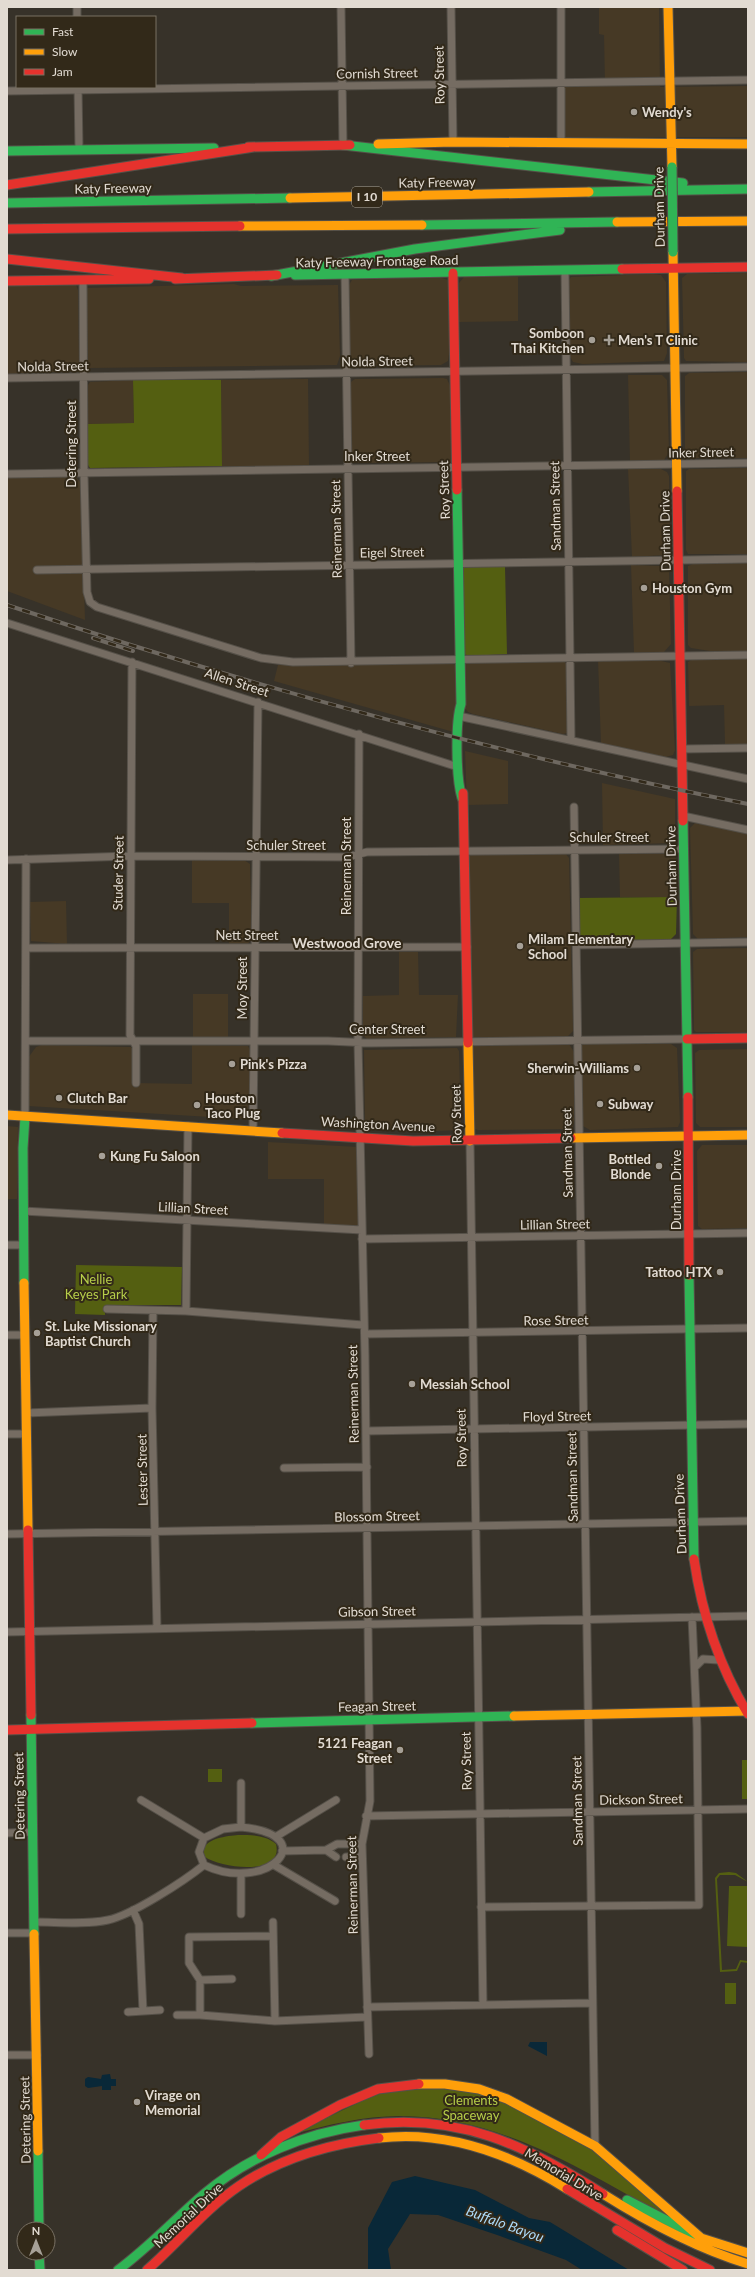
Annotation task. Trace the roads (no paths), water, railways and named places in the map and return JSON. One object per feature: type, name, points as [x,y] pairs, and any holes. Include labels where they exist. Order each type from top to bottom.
[{"type":"main road","name":"Durham Drive","points":[[668,7],[674,368],[681,656],[690,1234],[689,1329],[693,1556],[704,1617],[718,1660],[747,1712]]},
{"type":"main road","points":[[7,151],[453,142],[748,144]]},
{"type":"main road","points":[[343,145],[600,172],[727,189]]},
{"type":"main road","points":[[7,185],[254,147]]},
{"type":"main road","name":"Katy Freeway","points":[[7,203],[748,189]]},
{"type":"main road","points":[[271,276],[314,266],[484,238],[630,221]]},
{"type":"main road","name":"I 10","points":[[7,229],[630,221],[748,221]]},
{"type":"main road","points":[[7,259],[182,278]]},
{"type":"main road","name":"Katy Freeway Frontage Road","points":[[7,281],[83,281],[748,267]]},
{"type":"main road","name":"Roy Street","points":[[453,273],[456,468],[460,563],[460,660],[464,786],[462,798],[470,1140]]},
{"type":"main road","name":"Roy Street","points":[[461,707],[458,713],[458,767],[459,788],[462,798]]},
{"type":"main road","name":"Center Street","points":[[686,1039],[748,1038]]},
{"type":"main road","name":"Washington Avenue","points":[[7,1115],[413,1141],[748,1135]]},
{"type":"main road","name":"Detering Street","points":[[25,1117],[23,1141],[24,1335],[39,2221]]},
{"type":"main road","name":"Feagan Street","points":[[7,1730],[369,1719],[747,1712]]},
{"type":"main road","name":"Memorial Drive","points":[[257,2158],[281,2137],[354,2098],[388,2087],[422,2084],[457,2086],[494,2094],[531,2111],[595,2146],[616,2161],[701,2238],[748,2253]]},
{"type":"main road","name":"Memorial Drive","points":[[118,2270],[153,2244],[210,2189],[257,2158],[283,2145],[340,2127],[402,2121],[428,2122],[470,2129],[502,2138],[531,2151],[586,2182],[665,2231],[729,2258],[748,2264]]},
{"type":"main road","name":"Memorial Drive","points":[[147,2270],[218,2202],[241,2185],[289,2159],[344,2142],[372,2138],[404,2137],[434,2138],[468,2144],[511,2158],[562,2186],[656,2245],[710,2270]]},
{"type":"main road","points":[[586,2182],[610,2192],[678,2228],[701,2238]]},
{"type":"main road","points":[[562,2186],[573,2198],[633,2241],[683,2270]]},
{"type":"street","points":[[341,7],[343,145]]},
{"type":"street","name":"Roy Street","points":[[450,7],[453,142]]},
{"type":"street","points":[[561,7],[561,143]]},
{"type":"street","name":"Cornish Street","points":[[156,87],[748,80]]},
{"type":"street","points":[[78,88],[79,150]]},
{"type":"street","name":"Cornish Street","points":[[7,91],[78,88]]},
{"type":"street","name":"Sandman Street","points":[[565,271],[567,370],[566,466],[571,739]]},
{"type":"street","name":"Reinerman Street","points":[[345,275],[348,565],[351,663]]},
{"type":"street","name":"Detering Street","points":[[83,281],[84,474],[87,592],[90,602],[260,658],[293,662],[351,663]]},
{"type":"street","name":"Nolda Street","points":[[7,378],[748,367]]},
{"type":"street","name":"Inker Street","points":[[7,474],[748,463]]},
{"type":"street","name":"Eigel Street","points":[[36,570],[748,559]]},
{"type":"street","name":"Allen Street","points":[[7,623],[359,734],[458,767]]},
{"type":"street","points":[[351,663],[569,657],[748,655]]},
{"type":"street","name":"Studer Street","points":[[132,662],[130,1035],[136,1046],[136,1082]]},
{"type":"street","name":"Moy Street","points":[[252,1130],[258,702]]},
{"type":"street","points":[[463,717],[571,739],[748,779]]},
{"type":"street","name":"Reinerman Street","points":[[359,734],[358,1042],[361,1137],[363,1325],[365,1334],[370,1801],[366,1816],[362,1856],[369,2054]]},
{"type":"street","points":[[682,749],[748,748]]},
{"type":"street","name":"Sandman Street","points":[[574,807],[595,2146]]},
{"type":"street","points":[[683,816],[748,830]]},
{"type":"street","name":"Schuler Street","points":[[7,860],[130,856],[257,858],[347,857],[367,852],[684,848]]},
{"type":"street","name":"Detering Street","points":[[25,1117],[27,948],[26,859]]},
{"type":"street","points":[[576,945],[748,942]]},
{"type":"street","name":"Nett Street","points":[[27,948],[466,947]]},
{"type":"street","name":"Center Street","points":[[26,1041],[468,1042],[686,1039]]},
{"type":"street","points":[[186,1310],[188,1126]]},
{"type":"street","name":"Roy Street","points":[[470,1140],[483,2005]]},
{"type":"street","name":"Lillian Street","points":[[23,1211],[362,1230]]},
{"type":"street","name":"Lillian Street","points":[[362,1239],[748,1233]]},
{"type":"street","points":[[7,1245],[23,1245]]},
{"type":"street","points":[[107,1309],[153,1311],[186,1310],[363,1325]]},
{"type":"street","name":"Lester Street","points":[[153,1311],[152,1408],[157,1628]]},
{"type":"street","name":"Rose Street","points":[[365,1334],[473,1334],[748,1328]]},
{"type":"street","points":[[7,1335],[24,1335]]},
{"type":"street","points":[[26,1413],[152,1408]]},
{"type":"street","name":"Floyd Street","points":[[366,1431],[748,1424]]},
{"type":"street","points":[[7,1434],[26,1434]]},
{"type":"street","points":[[284,1468],[366,1467]]},
{"type":"street","name":"Blossom Street","points":[[7,1534],[748,1521]]},
{"type":"street","name":"Gibson Street","points":[[7,1632],[368,1623],[748,1616]]},
{"type":"street","points":[[481,1907],[700,1905],[695,1667],[693,1662],[692,1617]]},
{"type":"street","points":[[695,1667],[703,1659],[718,1660]]},
{"type":"street","points":[[241,1783],[241,1827]]},
{"type":"street","points":[[141,1800],[195,1831],[204,1838]]},
{"type":"street","points":[[277,1836],[336,1800]]},
{"type":"street","name":"Dickson Street","points":[[366,1816],[748,1808]]},
{"type":"street","points":[[241,1827],[260,1830],[277,1836],[281,1842],[282,1851],[278,1862],[255,1872],[241,1874],[213,1869],[204,1864],[199,1852],[204,1838],[223,1829],[241,1827]]},
{"type":"street","points":[[7,1833],[33,1832]]},
{"type":"street","points":[[282,1851],[326,1850],[337,1844],[362,1844]]},
{"type":"street","points":[[326,1850],[336,1857]]},
{"type":"street","points":[[346,1857],[362,1856]]},
{"type":"street","points":[[35,1922],[102,1921],[114,1918],[133,1910],[195,1872],[204,1864]]},
{"type":"street","points":[[274,1864],[335,1902]]},
{"type":"street","points":[[241,1874],[241,1914]]},
{"type":"street","points":[[133,1910],[139,1924],[143,2011]]},
{"type":"street","points":[[273,1922],[275,2021]]},
{"type":"street","points":[[7,1933],[35,1933]]},
{"type":"street","points":[[200,2015],[200,1980],[189,1963],[189,1937],[273,1936]]},
{"type":"street","points":[[200,1980],[232,1979]]},
{"type":"street","points":[[367,2007],[592,2003]]},
{"type":"street","points":[[128,2012],[160,2010]]},
{"type":"street","points":[[178,2015],[200,2015],[275,2021],[367,2017]]},
{"type":"street","points":[[7,2055],[37,2055]]},
{"type":"water","points":[[530,2042],[547,2042],[547,2056],[528,2046]]},
{"type":"water","points":[[110,2074],[111,2079],[116,2079],[116,2086],[111,2086],[111,2090],[102,2090],[102,2086],[88,2088],[85,2086],[85,2079],[88,2077],[101,2079],[102,2075]]},
{"type":"water","name":"Buffalo Bayou","points":[[415,2176],[475,2190],[529,2218],[550,2222],[629,2270],[582,2270],[566,2260],[438,2215],[410,2214],[388,2249],[391,2270],[368,2270],[368,2228],[392,2182]]},
{"type":"railway","points":[[7,605],[190,663],[374,716],[560,763],[748,804]]},
{"type":"railway","points":[[93,638],[133,651]]},
{"type":"place","name":"Wendy's","points":[[634,112]]},
{"type":"place","name":"Somboon Thai Kitchen","points":[[592,340]]},
{"type":"place","name":"Men's T Clinic","points":[[609,340]]},
{"type":"place","name":"Houston Gym","points":[[644,588]]},
{"type":"place","name":"Milam Elementary School","points":[[520,946]]},
{"type":"place","name":"Pink's Pizza","points":[[232,1064]]},
{"type":"place","name":"Sherwin-Williams","points":[[637,1068]]},
{"type":"place","name":"Clutch Bar","points":[[59,1098]]},
{"type":"place","name":"Subway","points":[[600,1104]]},
{"type":"place","name":"Houston Taco Plug","points":[[197,1105]]},
{"type":"place","name":"Kung Fu Saloon","points":[[102,1156]]},
{"type":"place","name":"Bottled Blonde","points":[[659,1166]]},
{"type":"place","name":"Tattoo HTX","points":[[720,1272]]},
{"type":"place","name":"St. Luke Missionary Baptist Church","points":[[37,1333]]},
{"type":"place","name":"Messiah School","points":[[412,1384]]},
{"type":"place","name":"5121 Feagan Street","points":[[400,1750]]},
{"type":"place","name":"Virage on Memorial","points":[[137,2102]]},
{"type":"district","name":"Westwood Grove","points":[[347,943]]},
{"type":"park label","name":"Nellie Keyes Park","points":[[96,1286]]},
{"type":"park label","name":"Clements Spaceway","points":[[471,2108]]}]
